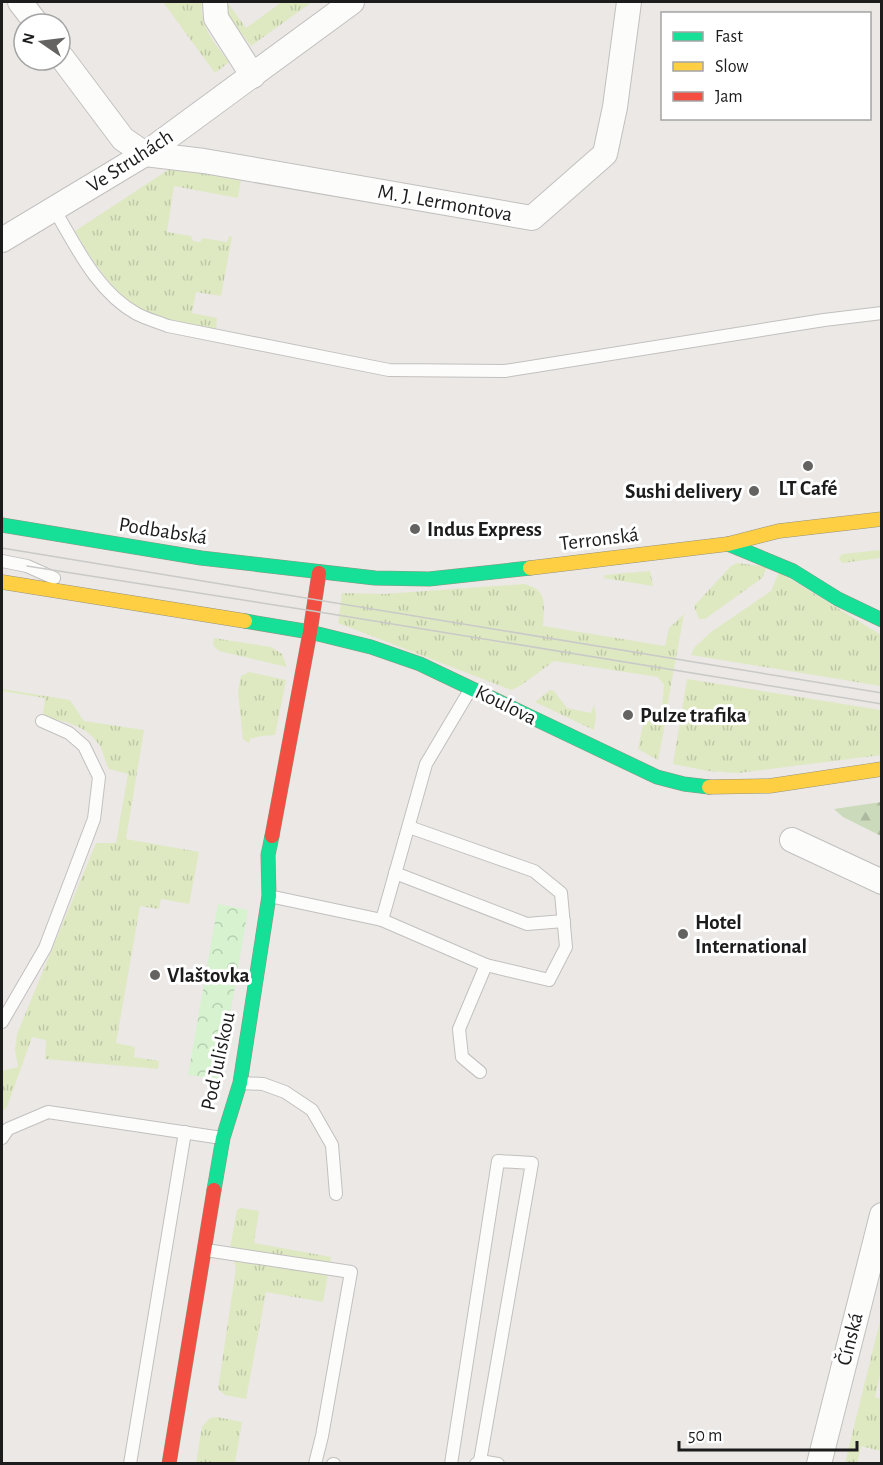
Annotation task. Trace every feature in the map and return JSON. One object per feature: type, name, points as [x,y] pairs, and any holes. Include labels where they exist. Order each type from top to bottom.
[{"type":"main road","name":"Terronská","points":[[319,573],[375,578],[429,579],[728,544],[779,531],[882,519]]},
{"type":"main road","name":"Podbabská","points":[[2,525],[201,558],[319,573]]},
{"type":"main road","points":[[728,544],[793,571],[838,599],[882,620]]},
{"type":"main road","name":"Pod Juliskou","points":[[169,1464],[223,1138],[240,1083],[268,896],[268,855],[319,573]]},
{"type":"main road","points":[[2,582],[310,632]]},
{"type":"main road","name":"Koulova","points":[[310,632],[340,638],[396,655],[471,687],[657,777],[699,788],[751,788],[882,769]]},
{"type":"street","points":[[215,2],[216,18],[253,75]]},
{"type":"street","name":"Ve Struhách","points":[[2,240],[145,154],[352,2]]},
{"type":"street","name":"M. J. Lermontova","points":[[145,154],[204,161],[532,218],[605,154],[615,106],[629,2]]},
{"type":"street","points":[[72,71],[123,139],[145,154]]},
{"type":"street","points":[[792,840],[882,882]]},
{"type":"street","name":"Čínská","points":[[819,1464],[876,1259],[882,1215]]},
{"type":"lane","points":[[54,209],[88,266],[113,296],[137,313],[168,326],[389,370],[505,371],[824,320],[882,313]]},
{"type":"lane","points":[[2,561],[27,566],[95,597]]},
{"type":"lane","points":[[382,920],[426,764],[471,687]]},
{"type":"lane","points":[[2,1022],[45,948],[90,828],[95,808],[99,777],[84,746],[69,733],[42,720]]},
{"type":"lane","points":[[268,896],[382,920],[486,965],[549,980],[566,947],[561,893],[534,871],[409,826]]},
{"type":"lane","points":[[395,873],[527,924],[564,921]]},
{"type":"lane","points":[[480,1072],[462,1057],[459,1029],[486,965]]},
{"type":"lane","points":[[240,1083],[263,1084],[285,1092],[312,1110],[332,1145],[336,1194]]},
{"type":"lane","points":[[2,1138],[9,1130],[48,1112],[223,1138]]},
{"type":"lane","points":[[130,1464],[185,1132]]},
{"type":"lane","points":[[451,1464],[498,1161],[532,1163],[478,1462],[498,1464]]},
{"type":"lane","points":[[205,1250],[351,1272],[315,1464]]},
{"type":"green space","points":[[163,2],[202,2],[206,27],[229,62],[215,73]]},
{"type":"green space","points":[[218,2],[227,2],[246,28],[282,2],[312,2],[251,46]]},
{"type":"green space","points":[[171,168],[241,179],[238,198],[174,186],[167,232],[191,236],[193,241],[200,242],[203,238],[227,242],[229,236],[232,237],[221,296],[196,292],[192,313],[217,318],[216,329],[161,318],[133,304],[100,271],[75,231]]},
{"type":"green space","points":[[881,550],[881,558],[842,563],[839,558],[842,554]]},
{"type":"green space","points":[[737,563],[767,567],[762,578],[705,619],[699,619],[694,606],[731,566]]},
{"type":"green space","points":[[650,571],[653,586],[604,578],[605,575]]},
{"type":"green space","points":[[779,572],[881,635],[881,686],[691,655],[694,648],[711,632],[771,591]]},
{"type":"green space","points":[[524,584],[538,590],[541,595],[544,606],[543,626],[665,646],[669,628],[684,614],[667,707],[662,707],[664,685],[658,677],[554,661],[511,690],[338,623],[342,593],[384,594]]},
{"type":"green space","points":[[214,638],[271,647],[282,654],[287,667],[219,651],[213,645]]},
{"type":"green space","points":[[249,672],[286,680],[275,735],[250,739],[249,743],[243,739],[238,691],[241,676]]},
{"type":"green space","points":[[687,679],[881,710],[881,755],[738,773],[708,771],[673,764]]},
{"type":"green space","points":[[2,689],[70,700],[84,721],[144,730],[126,839],[199,852],[189,904],[161,899],[159,909],[140,906],[116,1043],[135,1047],[134,1057],[159,1061],[158,1069],[45,1059],[46,1040],[32,1037],[7,1107],[2,1112],[2,1071],[18,1067],[15,1050],[17,1034],[96,843],[116,843],[128,774],[109,769],[100,746],[82,729],[44,717],[45,698],[2,691]]},
{"type":"green space","points":[[550,690],[554,691],[567,708],[591,713],[594,705],[596,716],[594,730],[535,702]]},
{"type":"green space","points":[[644,720],[665,724],[658,760],[638,749]]},
{"type":"green space","points":[[881,802],[881,836],[843,817],[834,809]]},
{"type":"green space","points":[[218,904],[248,910],[219,1079],[188,1075]]},
{"type":"green space","points":[[241,1208],[259,1211],[254,1243],[331,1257],[323,1302],[266,1292],[246,1399],[225,1395],[218,1389],[236,1268],[230,1248],[237,1210]]},
{"type":"green space","points":[[881,1317],[881,1371],[875,1397],[881,1399],[881,1451],[861,1446],[857,1463],[845,1463]]},
{"type":"green space","points":[[217,1417],[242,1422],[235,1463],[196,1463],[202,1427],[210,1418]]},
{"type":"tram line","points":[[2,548],[882,693]]},
{"type":"tram line","points":[[27,566],[882,704]]},
{"type":"traffic: fast","points":[[2,525],[201,558],[375,578],[429,579],[530,568]]},
{"type":"traffic: fast","points":[[728,544],[793,571],[838,599],[882,620]]},
{"type":"traffic: fast","points":[[245,621],[310,632],[371,647],[420,664],[657,777],[709,787]]},
{"type":"traffic: fast","points":[[214,1190],[223,1138],[240,1083],[269,896],[268,855],[272,836]]},
{"type":"traffic: slow","points":[[530,568],[728,544],[779,531],[882,519]]},
{"type":"traffic: slow","points":[[2,582],[245,621]]},
{"type":"traffic: slow","points":[[709,787],[769,786],[882,769]]},
{"type":"traffic: jam","points":[[272,836],[319,573]]},
{"type":"traffic: jam","points":[[169,1464],[214,1190]]},
{"type":"place","name":"LT Café","points":[[808,466]]},
{"type":"place","name":"Sushi delivery","points":[[754,491]]},
{"type":"place","name":"Indus Express","points":[[415,529]]},
{"type":"place","name":"Pulze trafika","points":[[628,715]]},
{"type":"place","name":"Hotel International","points":[[683,934]]},
{"type":"place","name":"Vlaštovka","points":[[155,975]]}]
